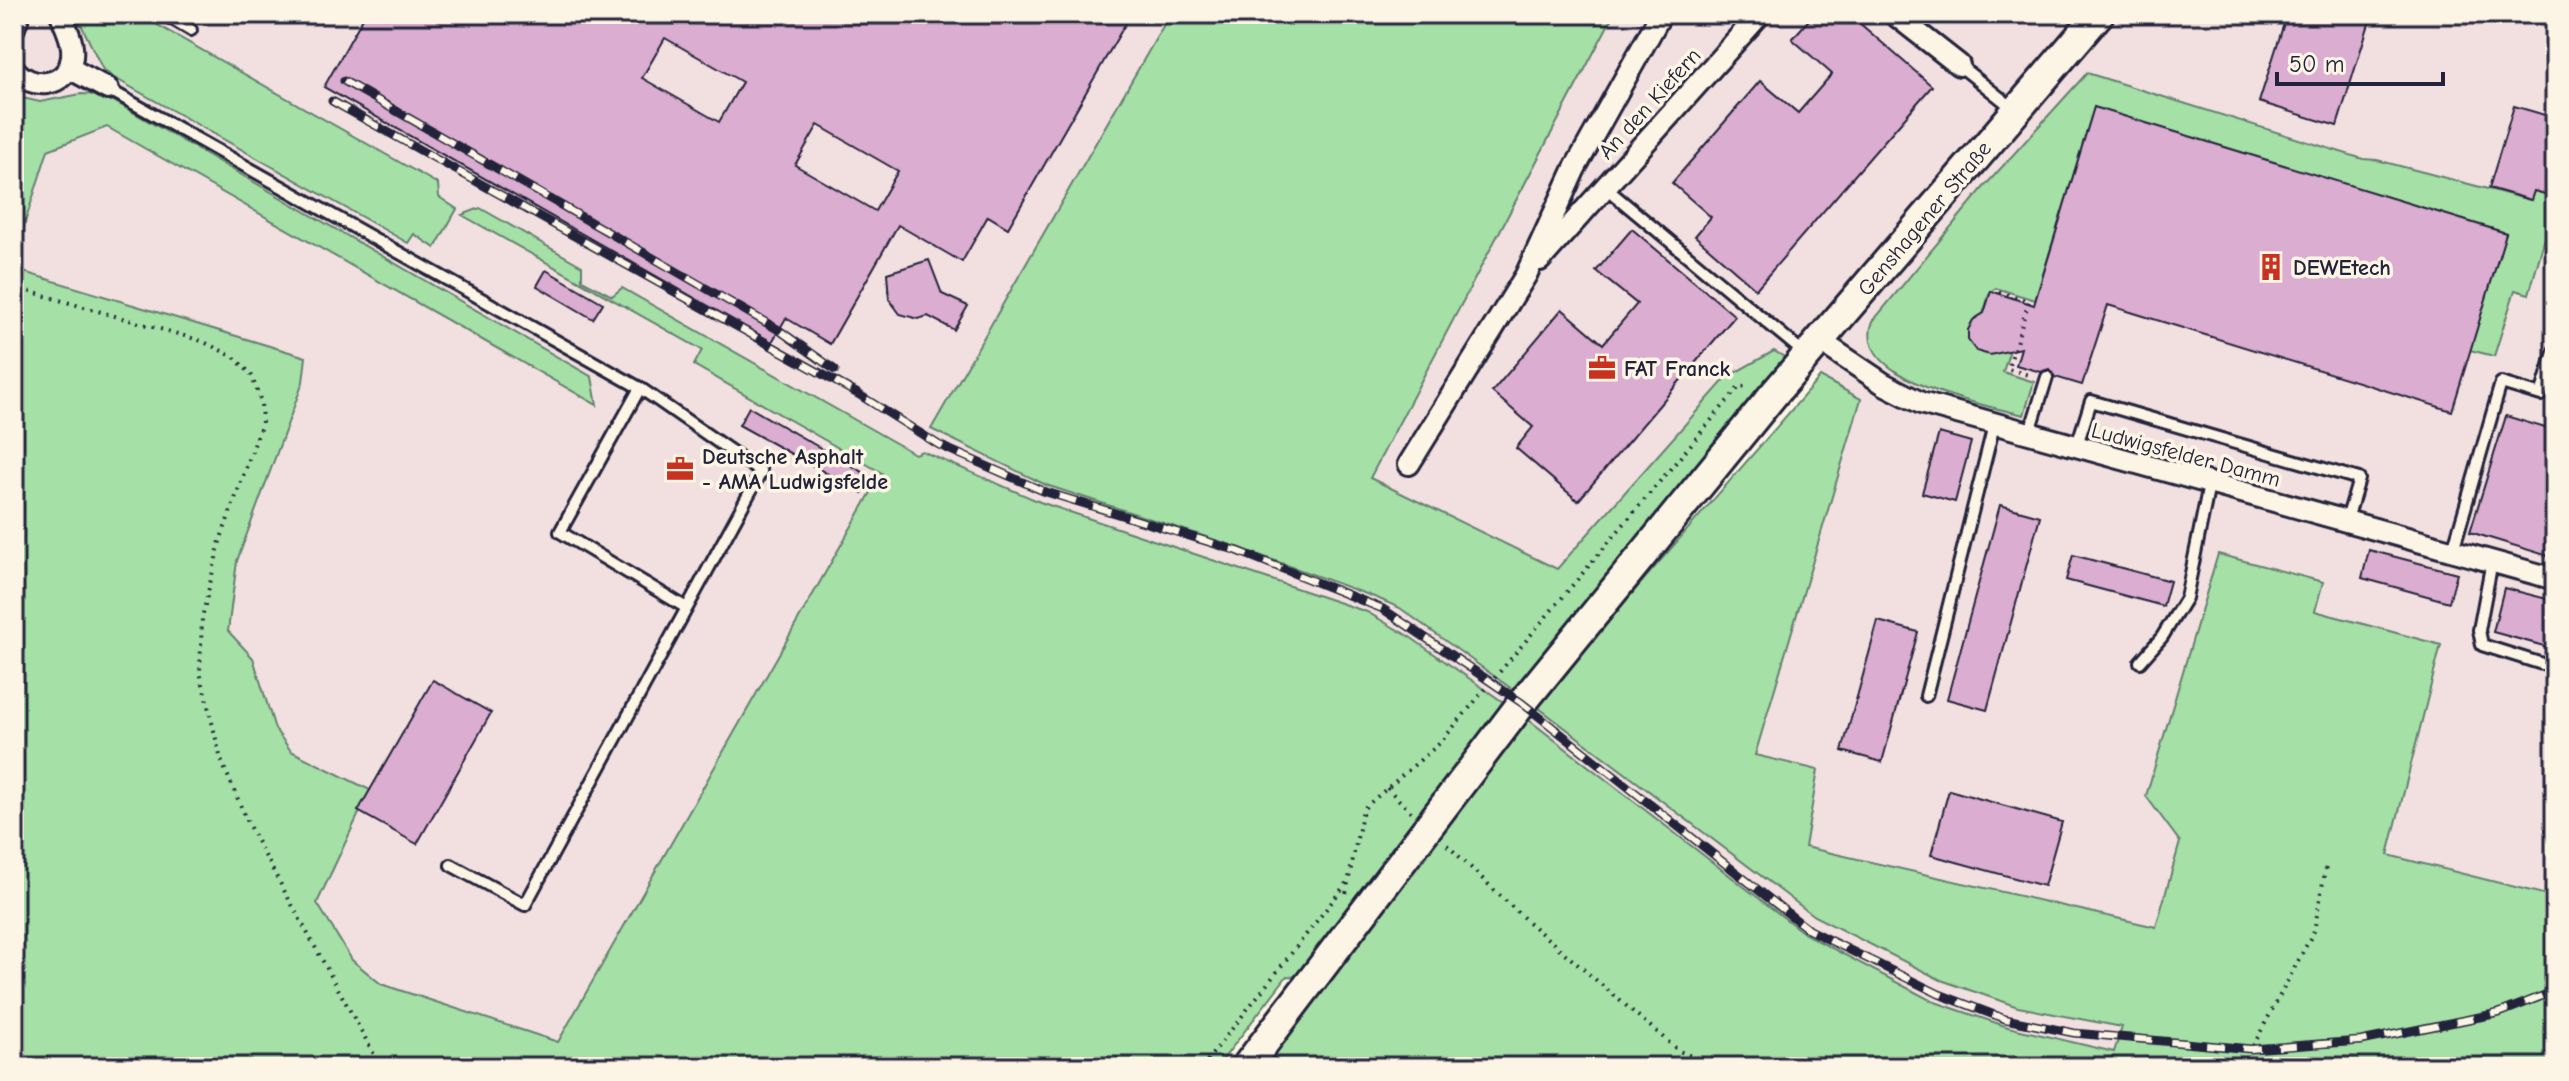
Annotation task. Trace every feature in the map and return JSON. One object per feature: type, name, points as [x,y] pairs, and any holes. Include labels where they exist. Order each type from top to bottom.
[{"type":"main road","name":"Genshagener Straße","points":[[1246,1067],[1522,703],[1750,422],[2099,14]]},
{"type":"street","name":"An den Kiefern","points":[[1409,464],[1526,275],[1575,168],[1661,14]]},
{"type":"street","name":"An den Kiefern","points":[[1526,275],[1760,14]]},
{"type":"street","points":[[1894,14],[1959,65]]},
{"type":"street","points":[[14,69],[27,82],[43,84],[58,79],[69,68],[72,45],[62,15]]},
{"type":"street","points":[[69,68],[108,89]]},
{"type":"street","name":"An den Kiefern","points":[[1575,168],[1606,188]]},
{"type":"street","name":"Ludwigsfelder Damm","points":[[1813,348],[1921,403],[2076,449],[2555,579]]},
{"type":"lane","points":[[164,14],[191,30]]},
{"type":"lane","points":[[1959,65],[2016,110]]},
{"type":"lane","points":[[108,89],[640,388],[761,472],[525,905],[451,865]]},
{"type":"lane","points":[[1606,188],[1813,348]]},
{"type":"lane","points":[[2453,550],[2501,383],[2541,395],[2555,349]]},
{"type":"lane","points":[[2029,435],[2046,379]]},
{"type":"lane","points":[[640,388],[560,532],[685,607]]},
{"type":"lane","points":[[2076,449],[2091,401],[2359,479],[2346,523]]},
{"type":"lane","points":[[1926,696],[1994,425]]},
{"type":"lane","points":[[2140,662],[2162,637],[2186,598],[2209,485]]},
{"type":"lane","points":[[2492,561],[2479,630],[2482,645],[2555,668]]},
{"type":"path","points":[[14,287],[202,341],[234,357],[251,374],[261,402],[262,423],[220,541],[202,618],[200,672],[221,760],[252,832],[282,893],[381,1067]]},
{"type":"path","points":[[1999,292],[2029,301],[2008,369],[2046,379]]},
{"type":"path","points":[[1202,1067],[1351,877],[1363,809],[1440,743],[1740,386],[1760,388],[1773,395]]},
{"type":"path","points":[[1387,788],[1527,921],[1679,1051],[1719,1067]]},
{"type":"path","points":[[2242,1067],[2314,931],[2326,866]]},
{"type":"shaded area","points":[[14,14],[2082,14],[1535,705],[1814,916],[1941,980],[2018,1007],[2122,1027],[2114,1052],[2008,1027],[1932,1001],[1805,934],[1497,698],[498,1067],[256,977],[14,352]]},
{"type":"shaded area","points":[[2108,14],[2555,14],[2555,897],[2191,806],[2156,927],[1804,847],[1755,755],[1861,399],[1806,369]]},
{"type":"green space","points":[[76,14],[138,14],[438,184],[439,197],[457,209],[435,248],[414,234],[408,243],[111,76],[102,68]]},
{"type":"green space","points":[[1170,14],[1614,14],[1370,478],[1557,569],[1727,377],[1774,351],[1791,361],[1516,692],[1400,608],[1240,548],[1046,485],[931,429]]},
{"type":"green space","points":[[2087,73],[2363,159],[2530,200],[2555,121],[2549,195],[2555,197],[2555,235],[2546,234],[2529,294],[2515,290],[2494,356],[2470,350],[2506,233],[2094,108],[2035,300],[1996,288],[1990,292],[1983,314],[1975,319],[1968,334],[1980,352],[1998,353],[2024,304],[2003,372],[2034,382],[2024,415],[1954,397],[1900,374],[1881,359],[1871,342],[1873,321],[1983,188]]},
{"type":"green space","points":[[81,94],[103,95],[592,377],[597,405],[107,127],[48,150],[14,257],[14,96],[40,102]]},
{"type":"green space","points":[[480,208],[582,266],[582,280],[612,296],[622,288],[915,454],[922,451],[1040,502],[1367,612],[1410,637],[1503,702],[1299,977],[1287,976],[1217,1067],[14,1067],[14,269],[306,357],[303,382],[237,561],[228,631],[253,658],[275,729],[291,751],[370,790],[317,903],[352,960],[381,984],[558,1042],[882,473],[694,365],[702,350],[462,215]]},
{"type":"green space","points":[[1820,377],[1861,399],[1755,755],[1818,770],[1805,847],[2156,927],[2180,842],[2146,796],[2218,554],[2323,582],[2315,611],[2441,645],[2388,855],[2555,897],[2555,1067],[1263,1067],[1525,717],[1805,934],[1932,1001],[2008,1027],[2114,1052],[2122,1027],[2018,1007],[1941,980],[1814,916],[1535,705]]},
{"type":"building","points":[[365,14],[1131,14],[1008,228],[988,216],[962,262],[898,225],[830,344],[786,318],[772,342],[324,87]],"holes":[[[665,38],[742,82],[719,122],[642,78]],[[818,125],[898,171],[875,211],[795,165]]]},
{"type":"building","points":[[1814,14],[1849,14],[1932,86],[1756,289],[1695,236],[1711,217],[1672,183],[1760,81],[1798,113],[1832,74],[1792,39]]},
{"type":"building","points":[[2287,14],[2372,14],[2337,126],[2259,102]]},
{"type":"building","points":[[2514,106],[2555,118],[2555,197],[2534,191],[2531,200],[2489,188]]},
{"type":"building","name":"DEWEtech","points":[[2094,107],[2506,233],[2452,411],[2108,305],[2082,385],[2055,377],[2049,369],[2041,372],[2016,365],[2021,348],[1990,355],[1976,351],[1968,340],[1968,330],[1973,320],[1984,313],[1991,291],[2034,305]]},
{"type":"building","name":"FAT Franck","points":[[1632,229],[1735,316],[1578,501],[1516,448],[1533,427],[1492,392],[1562,309],[1603,344],[1637,304],[1596,271]]},
{"type":"building","points":[[929,260],[942,294],[968,306],[954,330],[928,316],[918,319],[900,314],[889,299],[887,273]]},
{"type":"building","points":[[546,270],[603,303],[593,319],[537,286]]},
{"type":"building","points":[[749,407],[871,477],[862,493],[739,425]]},
{"type":"building","points":[[2506,416],[2555,431],[2555,558],[2470,532]]},
{"type":"building","points":[[1939,433],[1971,442],[1955,502],[1922,493]]},
{"type":"building","points":[[2000,505],[2040,516],[1987,710],[1947,699]]},
{"type":"building","points":[[2369,550],[2457,573],[2449,602],[2362,578]]},
{"type":"building","points":[[2073,555],[2170,581],[2163,606],[2066,580]]},
{"type":"building","points":[[2504,588],[2555,601],[2555,649],[2493,632]]},
{"type":"building","points":[[1878,621],[1918,632],[1882,762],[1842,751]]},
{"type":"building","points":[[433,680],[491,713],[417,844],[358,811]]},
{"type":"building","points":[[1949,790],[2062,822],[2044,886],[1931,855]]},
{"type":"railway","points":[[344,81],[779,330],[835,370]]},
{"type":"railway","points":[[332,101],[858,394],[939,445],[1043,491],[1238,551],[1383,609],[1522,703],[1809,930],[1939,994],[2005,1019],[2074,1033],[2251,1049],[2361,1041],[2499,1013],[2555,991]]},
{"type":"place","name":"DEWEtech","points":[[2271,267]]},
{"type":"place","name":"FAT Franck","points":[[1602,368]]},
{"type":"place","name":"Deutsche Asphalt - AMA Ludwigsfelde","points":[[680,469]]}]
